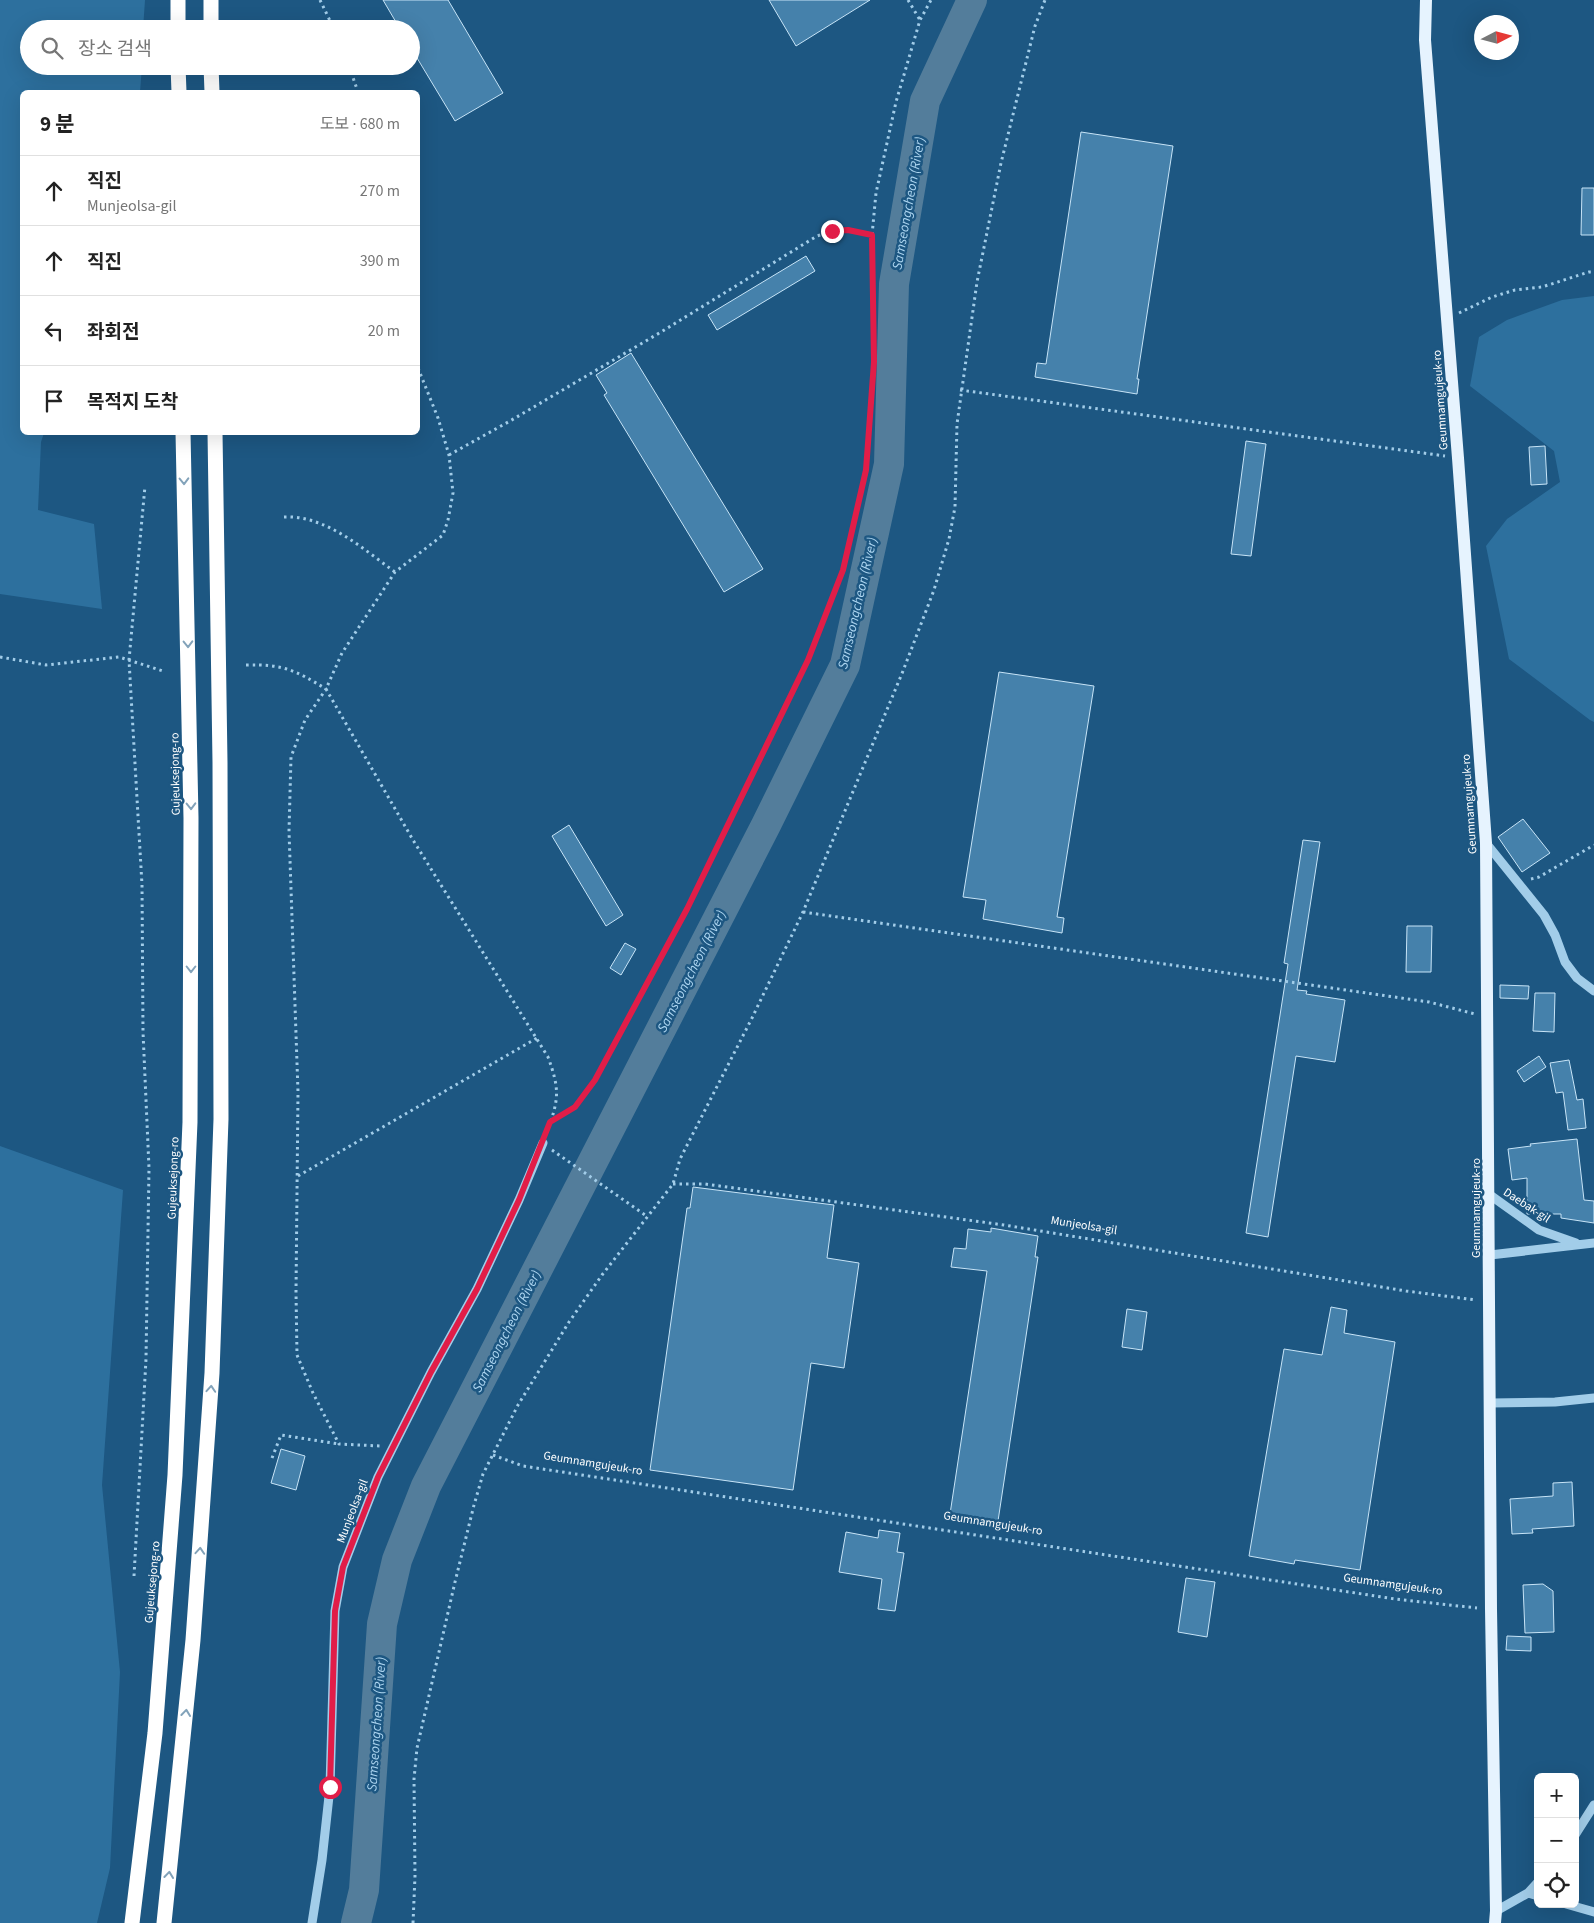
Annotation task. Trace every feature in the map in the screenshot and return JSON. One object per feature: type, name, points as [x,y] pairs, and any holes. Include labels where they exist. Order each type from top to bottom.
[{"type":"highway","points":[[178,0],[178,20]]},
{"type":"highway","points":[[211,0],[211,20]]},
{"type":"highway","points":[[178,75],[179,90]]},
{"type":"highway","points":[[211,75],[212,90]]},
{"type":"highway","name":"Gujeuksejong-ro","points":[[132,1923],[154,1733],[176,1475],[190,1122],[191,818],[184,435]]},
{"type":"highway","points":[[164,1923],[194,1630],[212,1373],[221,1119],[220,772],[215,435]]},
{"type":"main road","name":"Geumnamgujeuk-ro","points":[[1426,0],[1425,40],[1486,843],[1496,1917]]},
{"type":"street","points":[[1486,843],[1544,915],[1555,935],[1565,962],[1577,978],[1594,991]]},
{"type":"street","name":"Munjeolsa-gil","points":[[312,1923],[322,1860],[330,1787],[335,1611],[343,1567],[378,1477],[431,1372],[477,1289],[519,1200],[543,1143]]},
{"type":"street","name":"Daebak-gil","points":[[1490,1195],[1539,1230],[1579,1244]]},
{"type":"street","name":"Daebak-gil","points":[[1490,1255],[1594,1243]]},
{"type":"street","points":[[1491,1403],[1555,1402],[1594,1398]]},
{"type":"street","points":[[1579,1829],[1594,1805]]},
{"type":"street","points":[[1496,1917],[1534,1886]]},
{"type":"street","points":[[1528,1893],[1534,1895]]},
{"type":"street","points":[[1579,1908],[1594,1912]]},
{"type":"path","points":[[320,0],[330,20]]},
{"type":"path","points":[[908,0],[920,20]]},
{"type":"path","points":[[550,1122],[575,1107],[595,1080],[687,909],[808,660],[843,570],[866,470],[874,362],[872,235],[876,193],[896,102],[920,20],[931,0]]},
{"type":"path","points":[[413,1923],[415,1876],[414,1779],[418,1748],[474,1505],[483,1474],[518,1405],[569,1322],[602,1275],[673,1184],[680,1159],[752,1018],[803,912],[903,671],[934,590],[949,538],[955,507],[956,424],[977,282],[1001,163],[1035,26],[1045,0]]},
{"type":"path","points":[[351,75],[357,90]]},
{"type":"path","points":[[449,455],[479,440],[817,236],[832,231],[848,230],[872,235]]},
{"type":"path","points":[[1447,318],[1492,297],[1515,290],[1542,287],[1594,272]]},
{"type":"path","points":[[339,1444],[313,1393],[297,1355],[298,1082],[289,831],[291,757],[305,720],[326,689],[342,653],[394,572],[444,534],[453,493],[449,455],[438,418],[420,373]]},
{"type":"path","points":[[960,390],[1458,458]]},
{"type":"path","points":[[134,1576],[146,1359],[149,1168],[143,1032],[142,885],[128,660],[145,486]]},
{"type":"path","points":[[284,518],[298,517],[328,527],[394,572]]},
{"type":"path","points":[[0,657],[46,665],[119,657],[163,671]]},
{"type":"path","points":[[246,665],[269,664],[298,672],[326,689],[413,840],[548,1057],[556,1078],[558,1097],[543,1143]]},
{"type":"path","points":[[1518,881],[1539,877],[1594,845]]},
{"type":"path","points":[[803,912],[1429,1002],[1466,1011],[1488,1020]]},
{"type":"path","points":[[298,1176],[537,1038]]},
{"type":"path","points":[[556,1153],[648,1218]]},
{"type":"path","name":"Munjeolsa-gil","points":[[673,1184],[705,1184],[1004,1225],[1406,1291],[1490,1302]]},
{"type":"path","points":[[272,1458],[281,1435],[339,1444],[394,1447]]},
{"type":"path","name":"Geumnamgujeuk-ro","points":[[493,1455],[523,1466],[1395,1599],[1492,1609]]},
{"type":"shaded area","points":[[0,0],[145,0],[144,20],[20,20],[20,75],[141,75],[140,90],[20,90],[20,435],[43,435],[41,442],[38,510],[94,524],[102,609],[0,594]]},
{"type":"shaded area","points":[[1594,296],[1594,722],[1509,659],[1486,546],[1507,519],[1560,482],[1554,451],[1470,386],[1479,337],[1507,320],[1562,300]]},
{"type":"shaded area","points":[[0,1146],[123,1190],[102,1485],[120,1672],[110,1868],[97,1923],[0,1923]]},
{"type":"building","points":[[383,0],[448,0],[503,93],[455,121],[420,63],[420,20],[395,20]]},
{"type":"building","points":[[769,0],[870,0],[796,46]]},
{"type":"building","points":[[1081,132],[1173,146],[1137,379],[1139,379],[1137,394],[1035,377],[1037,363],[1046,364]]},
{"type":"building","points":[[1582,188],[1594,188],[1594,235],[1581,235]]},
{"type":"building","points":[[806,256],[815,271],[717,330],[708,315]]},
{"type":"building","points":[[631,353],[763,569],[724,592],[604,395],[607,393],[596,375]]},
{"type":"building","points":[[1246,441],[1266,444],[1251,556],[1231,554]]},
{"type":"building","points":[[1545,446],[1547,484],[1531,485],[1529,447]]},
{"type":"building","points":[[999,672],[1094,686],[1057,917],[1064,918],[1062,933],[983,919],[986,900],[963,897]]},
{"type":"building","points":[[1523,819],[1550,853],[1522,872],[1498,837]]},
{"type":"building","points":[[569,825],[623,915],[606,926],[552,836]]},
{"type":"building","points":[[1303,840],[1320,842],[1297,990],[1307,991],[1306,994],[1345,1000],[1335,1062],[1296,1056],[1268,1237],[1246,1233],[1288,964],[1284,963]]},
{"type":"building","points":[[1407,926],[1432,926],[1431,972],[1406,972]]},
{"type":"building","points":[[625,943],[636,949],[621,975],[610,968]]},
{"type":"building","points":[[1500,985],[1529,986],[1528,999],[1500,998]]},
{"type":"building","points":[[1535,993],[1555,993],[1554,1032],[1533,1031]]},
{"type":"building","points":[[1539,1056],[1546,1067],[1524,1082],[1517,1071]]},
{"type":"building","points":[[1569,1060],[1577,1100],[1583,1099],[1586,1128],[1568,1130],[1563,1092],[1556,1093],[1550,1063]]},
{"type":"building","points":[[1577,1139],[1584,1200],[1594,1201],[1594,1223],[1561,1218],[1561,1214],[1527,1214],[1527,1178],[1512,1180],[1508,1149],[1531,1146],[1530,1144]]},
{"type":"building","points":[[693,1187],[834,1205],[827,1258],[859,1263],[844,1368],[811,1363],[793,1490],[650,1470],[687,1208],[690,1208]]},
{"type":"building","points":[[991,1228],[1038,1236],[1035,1257],[1038,1257],[998,1521],[950,1514],[987,1271],[951,1267],[954,1248],[966,1249],[968,1229],[991,1232]]},
{"type":"building","points":[[1331,1307],[1347,1310],[1344,1333],[1395,1342],[1360,1570],[1295,1560],[1294,1564],[1249,1556],[1284,1349],[1322,1355]]},
{"type":"building","points":[[1127,1309],[1147,1312],[1142,1350],[1122,1347]]},
{"type":"building","points":[[281,1449],[305,1456],[296,1490],[271,1483]]},
{"type":"building","points":[[1572,1482],[1574,1526],[1532,1529],[1533,1533],[1512,1534],[1510,1499],[1553,1496],[1553,1483]]},
{"type":"building","points":[[879,1530],[900,1533],[897,1552],[904,1553],[895,1611],[878,1609],[882,1579],[839,1572],[846,1532],[878,1538]]},
{"type":"building","points":[[1186,1578],[1215,1582],[1207,1637],[1178,1632]]},
{"type":"building","points":[[1543,1584],[1553,1591],[1554,1632],[1525,1633],[1523,1585]]},
{"type":"building","points":[[1507,1636],[1531,1637],[1531,1651],[1506,1650]]},
{"type":"waterway","name":"Samseongcheon (River)","points":[[356,1923],[364,1890],[382,1624],[397,1560],[426,1486],[766,825],[845,665],[889,464],[894,284],[925,101],[972,0]]},
{"type":"route","points":[[330,1787],[335,1611],[343,1567],[363,1520],[378,1477],[431,1372],[477,1289],[519,1200],[550,1122],[575,1107],[595,1080],[687,909],[808,660],[843,570],[866,470],[874,362],[872,235],[848,230],[832,231]]}]
